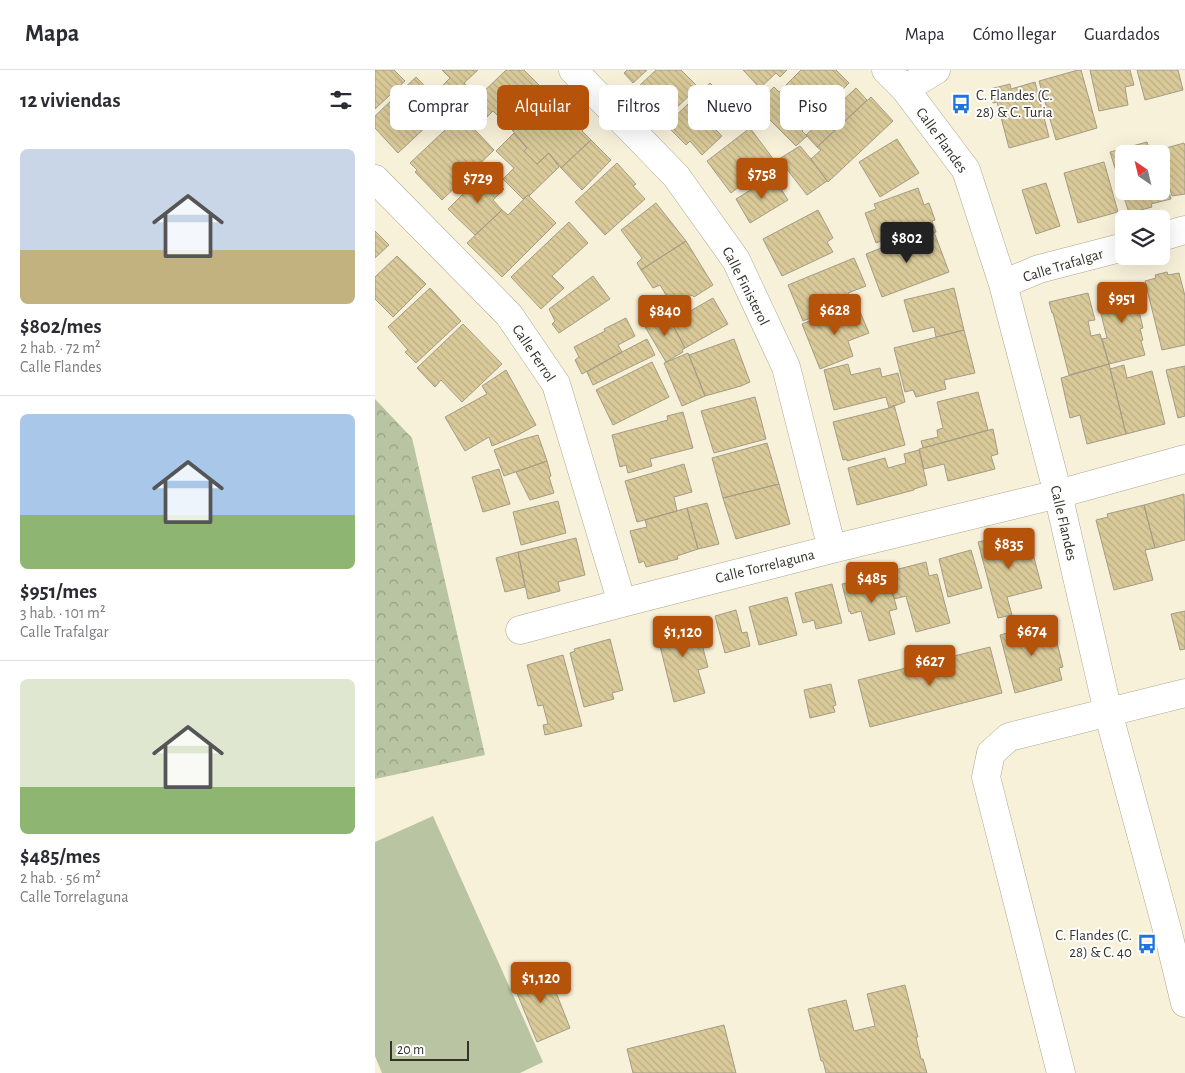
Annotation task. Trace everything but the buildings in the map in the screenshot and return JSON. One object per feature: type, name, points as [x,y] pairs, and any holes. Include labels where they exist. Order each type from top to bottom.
[{"type":"street","name":"Calle Finisterol","points":[[573,70],[676,176],[736,260],[786,367],[832,549]]},
{"type":"street","name":"Calle Flandes","points":[[886,70],[905,89],[967,170],[1003,284],[1058,494],[1108,712],[1176,931],[1185,1003]]},
{"type":"street","points":[[905,89],[936,70]]},
{"type":"street","name":"Calle Ferrol","points":[[375,179],[509,315],[557,384],[622,602]]},
{"type":"street","points":[[1170,234],[1185,230]]},
{"type":"street","name":"Calle Trafalgar","points":[[1003,284],[1039,270],[1115,249]]},
{"type":"street","name":"Calle Torrelaguna","points":[[520,630],[622,602],[1058,494],[1185,459]]},
{"type":"street","points":[[1061,1073],[986,777],[991,753],[1009,737],[1185,693]]},
{"type":"green space","points":[[375,399],[412,438],[485,755],[375,779]]},
{"type":"green space","points":[[433,816],[543,1062],[520,1073],[382,1073],[375,1056],[375,842]]},
{"type":"place","name":"C. Flandes (C. 28) & C. Turia","points":[[961,104]]},
{"type":"place","name":"C. Flandes (C. 28) & C. 40","points":[[1147,944]]}]
